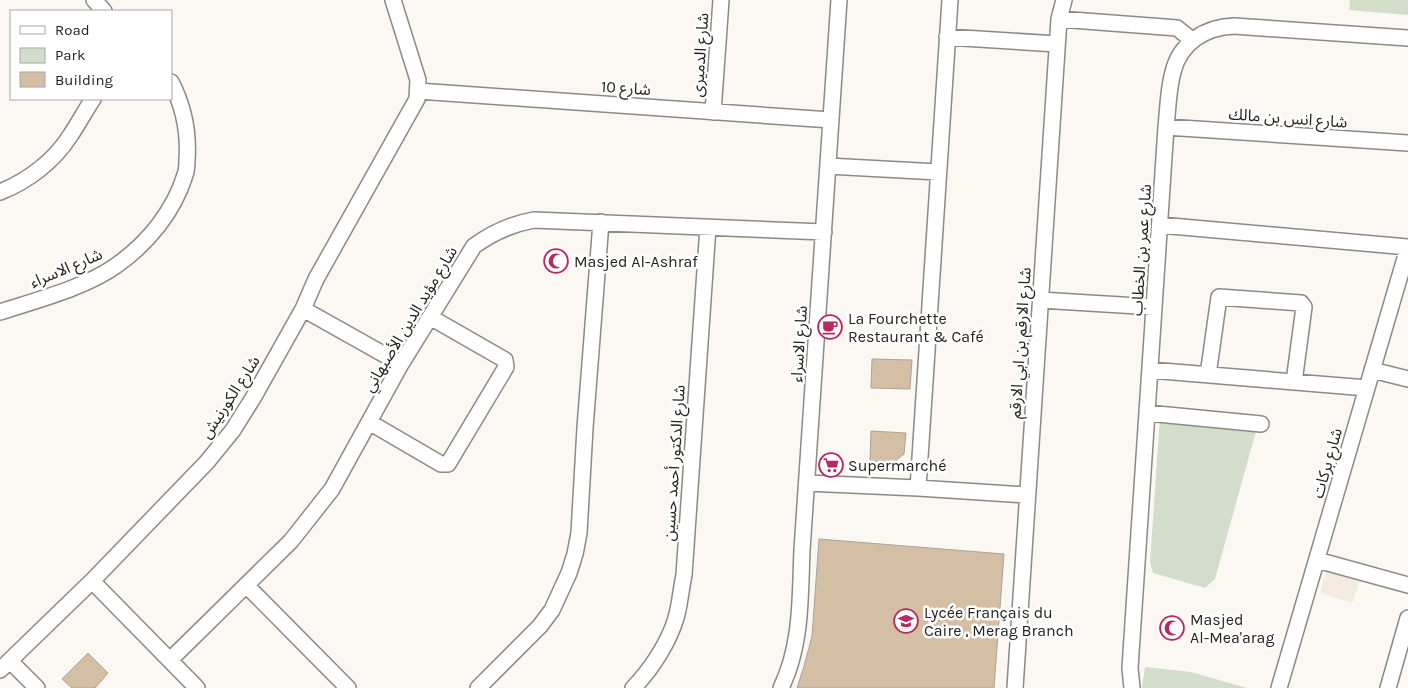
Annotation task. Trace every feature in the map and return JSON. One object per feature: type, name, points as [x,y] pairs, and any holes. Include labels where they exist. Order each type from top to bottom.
[{"type":"street","points":[[94,0],[103,10]]},
{"type":"street","points":[[394,0],[418,80],[418,91]]},
{"type":"street","name":"شارع الدميرى","points":[[713,112],[721,0]]},
{"type":"street","name":"شارع الاسراء","points":[[781,688],[794,653],[798,629],[839,0]]},
{"type":"street","points":[[918,488],[950,0]]},
{"type":"street","name":"شارع الارقم بن ابي الارقم","points":[[1015,688],[1057,44],[1059,19],[1064,0]]},
{"type":"street","points":[[1059,19],[1177,28],[1192,40]]},
{"type":"street","name":"شارع عمر بن الخطاب","points":[[1132,688],[1130,668],[1166,127],[1172,72],[1180,54],[1192,40],[1208,30],[1221,27],[1234,26],[1408,38]]},
{"type":"street","points":[[947,37],[1057,44]]},
{"type":"street","name":"شارع الاسراء","points":[[0,312],[60,292],[116,266],[140,246],[160,223],[174,202],[186,173],[188,147],[186,120],[179,97],[172,84]]},
{"type":"street","name":"شارع 10","points":[[418,91],[831,120]]},
{"type":"street","name":"شارع الكورنيش","points":[[5,666],[92,581],[208,462],[233,430],[303,309],[316,279],[413,106],[418,91]]},
{"type":"street","points":[[0,192],[33,175],[52,158],[69,138],[92,100]]},
{"type":"street","name":"شارع انس بن مالك","points":[[1166,127],[1408,143]]},
{"type":"street","points":[[828,166],[938,172]]},
{"type":"street","name":"شارع مؤيد الدين الأصبهاني","points":[[170,660],[291,542],[328,496],[401,364],[474,246],[488,236],[518,223],[534,220],[824,232]]},
{"type":"street","points":[[478,688],[540,626],[552,610],[576,554],[601,222]]},
{"type":"street","points":[[1160,226],[1408,247]]},
{"type":"street","name":"شارع الدكتور أحمد حسين","points":[[633,688],[654,662],[668,638],[675,620],[684,575],[708,227]]},
{"type":"street","name":"شارع بركات","points":[[1279,688],[1408,247]]},
{"type":"street","points":[[1208,375],[1219,297],[1301,303],[1304,307],[1294,382]]},
{"type":"street","points":[[1040,300],[1154,307]]},
{"type":"street","points":[[303,309],[401,364]]},
{"type":"street","points":[[369,422],[441,464],[448,464],[506,367],[505,360],[430,317]]},
{"type":"street","points":[[1150,370],[1367,388]]},
{"type":"street","points":[[1372,370],[1408,379]]},
{"type":"street","points":[[1147,413],[1262,424]]},
{"type":"street","points":[[807,483],[1027,495]]},
{"type":"street","points":[[1317,560],[1408,585]]},
{"type":"street","points":[[92,581],[197,688]]},
{"type":"street","points":[[246,586],[348,688]]},
{"type":"street","points":[[1388,688],[1408,618]]},
{"type":"street","points":[[5,666],[38,688]]},
{"type":"shaded area","points":[[1328,566],[1361,577],[1352,603],[1320,593]]},
{"type":"green space","points":[[1350,0],[1408,0],[1408,15],[1349,10]]},
{"type":"green space","points":[[1160,417],[1258,424],[1215,579],[1205,588],[1153,573],[1150,562]]},
{"type":"green space","points":[[1145,667],[1191,672],[1247,688],[1142,688]]},
{"type":"building","points":[[872,359],[912,360],[910,389],[871,388]]},
{"type":"building","points":[[871,431],[906,433],[904,454],[893,463],[870,461]]},
{"type":"building","name":"Lycée Français du Caire , Merag Branch","points":[[819,539],[1004,554],[994,688],[797,688],[812,636]]},
{"type":"building","points":[[88,653],[108,673],[95,688],[72,688],[62,679]]},
{"type":"place","name":"Masjed Al-Ashraf","points":[[556,261]]},
{"type":"place","name":"La Fourchette Restaurant & Café","points":[[830,327]]},
{"type":"place","name":"Supermarché","points":[[831,465]]},
{"type":"place","name":"Lycée Français du Caire , Merag Branch","points":[[906,621]]},
{"type":"place","name":"Masjed Al-Mea'arag","points":[[1172,628]]}]
